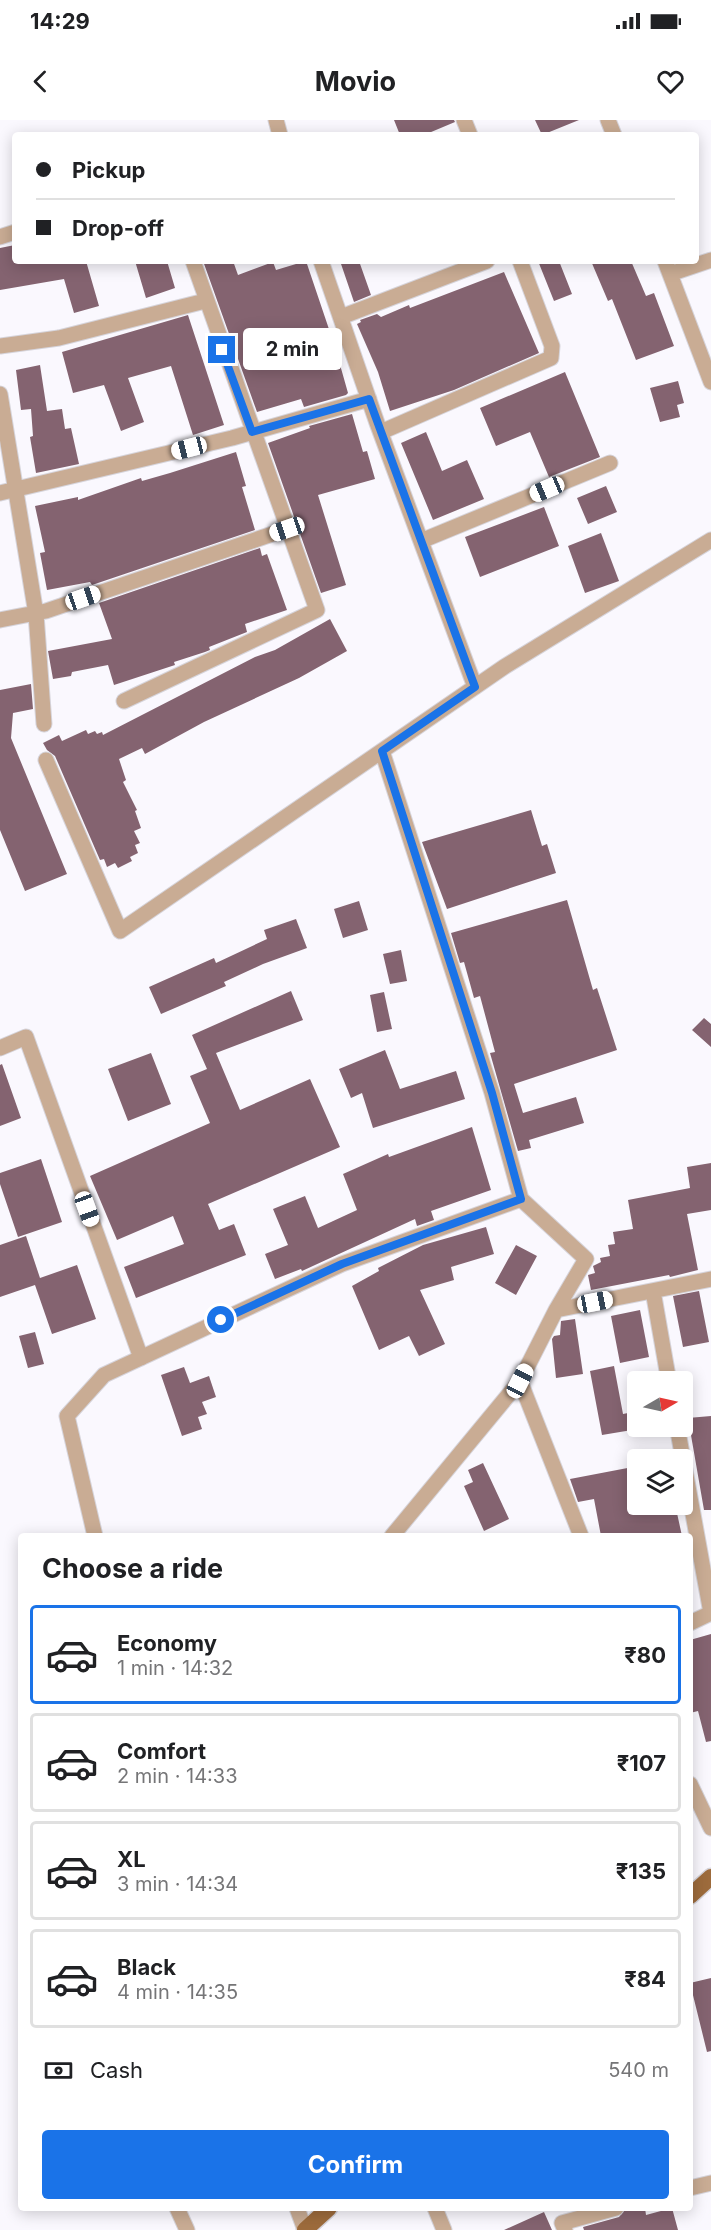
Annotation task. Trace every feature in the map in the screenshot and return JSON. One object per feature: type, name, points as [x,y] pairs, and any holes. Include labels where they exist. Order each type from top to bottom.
[{"type":"main road","points":[[693,1893],[711,1877]]},
{"type":"main road","points":[[305,2230],[326,2211]]},
{"type":"street","points":[[124,701],[317,610],[205,301],[194,264]]},
{"type":"street","points":[[322,264],[475,687]]},
{"type":"street","points":[[340,317],[479,264]]},
{"type":"street","points":[[381,432],[551,358],[552,346],[521,264]]},
{"type":"street","points":[[689,264],[667,268],[711,382]]},
{"type":"street","points":[[0,346],[59,338],[205,301]]},
{"type":"street","points":[[0,394],[8,491],[36,614],[44,724]]},
{"type":"street","points":[[8,491],[252,432],[369,399]]},
{"type":"street","points":[[421,541],[610,463]]},
{"type":"street","points":[[0,620],[36,614],[287,529]]},
{"type":"street","points":[[46,760],[120,931],[475,687],[711,540]]},
{"type":"street","points":[[382,751],[492,1093],[521,1199],[586,1259],[556,1310],[520,1381],[394,1533]]},
{"type":"street","points":[[0,1048],[26,1037],[141,1358]]},
{"type":"street","points":[[93,1533],[67,1416],[104,1375],[342,1264],[521,1199]]},
{"type":"street","points":[[556,1310],[711,1280]]},
{"type":"street","points":[[653,1291],[667,1371]]},
{"type":"street","points":[[520,1381],[580,1533]]},
{"type":"street","points":[[679,1437],[711,1613],[693,1622]]},
{"type":"street","points":[[693,1790],[711,1828]]},
{"type":"street","points":[[693,2187],[711,2182]]},
{"type":"street","points":[[178,2211],[187,2230]]},
{"type":"street","points":[[298,2211],[305,2230]]},
{"type":"street","points":[[436,2211],[444,2230]]},
{"type":"street","points":[[565,2230],[562,2223],[605,2211]]},
{"type":"building","points":[[394,120],[454,120],[455,122],[431,132],[399,132]]},
{"type":"building","points":[[535,120],[579,120],[549,132],[541,132]]},
{"type":"building","points":[[12,246],[12,264],[87,264],[99,306],[74,313],[64,279],[0,290],[0,248]]},
{"type":"building","points":[[136,264],[168,264],[175,288],[146,298]]},
{"type":"building","points":[[204,264],[234,264],[238,275],[268,264],[274,264],[276,270],[296,264],[307,264],[348,393],[304,407],[301,399],[257,412]]},
{"type":"building","points":[[341,264],[360,264],[371,295],[354,302]]},
{"type":"building","points":[[539,264],[560,264],[572,294],[554,301]]},
{"type":"building","points":[[592,264],[632,264],[646,296],[654,293],[674,346],[636,360],[612,299],[608,301]]},
{"type":"building","points":[[504,272],[539,353],[454,390],[390,411],[378,372],[357,324],[361,322],[360,320],[377,314],[381,317],[409,305],[410,308]]},
{"type":"building","points":[[188,315],[224,425],[193,435],[171,366],[128,378],[144,422],[121,431],[104,385],[73,393],[62,352]]},
{"type":"building","points":[[40,365],[47,411],[62,409],[65,429],[71,428],[79,464],[36,473],[30,437],[33,436],[31,409],[21,410],[16,370]]},
{"type":"building","points":[[565,372],[600,457],[549,477],[530,432],[496,446],[480,408]]},
{"type":"building","points":[[678,381],[684,403],[677,405],[680,417],[660,422],[650,388]]},
{"type":"building","points":[[352,414],[363,452],[367,451],[375,479],[318,495],[346,585],[321,593],[268,443],[310,428],[309,426]]},
{"type":"building","points":[[426,432],[442,471],[467,460],[484,499],[433,520],[401,443]]},
{"type":"building","points":[[236,452],[246,486],[242,487],[255,530],[92,585],[90,582],[47,590],[40,553],[45,552],[35,506],[78,497],[78,500],[141,478],[142,481]]},
{"type":"building","points":[[606,486],[617,512],[588,524],[577,498]]},
{"type":"building","points":[[544,507],[559,546],[480,577],[465,537]]},
{"type":"building","points":[[601,533],[619,581],[585,593],[568,546]]},
{"type":"building","points":[[260,548],[262,556],[267,554],[287,610],[245,624],[247,632],[209,647],[210,650],[174,662],[175,665],[114,685],[108,665],[72,672],[71,676],[53,679],[48,651],[112,639],[99,603]]},
{"type":"building","points":[[330,619],[347,651],[299,678],[204,722],[145,754],[142,748],[119,759],[126,780],[123,782],[137,810],[135,811],[141,828],[134,831],[140,843],[135,845],[138,853],[130,857],[132,861],[118,868],[115,863],[107,867],[104,859],[100,860],[55,756],[47,750],[43,743],[59,735],[62,741],[86,730],[88,734],[95,731],[97,734],[102,732],[103,735],[255,657],[275,650]]},
{"type":"building","points":[[31,684],[33,709],[13,713],[11,738],[67,874],[25,891],[0,830],[0,690]]},
{"type":"building","points":[[531,810],[542,846],[547,844],[556,873],[447,909],[422,842]]},
{"type":"building","points":[[567,900],[593,990],[597,988],[617,1050],[514,1084],[523,1113],[576,1097],[584,1123],[529,1140],[531,1148],[518,1151],[490,1053],[495,1052],[480,996],[474,998],[464,962],[460,963],[451,933]]},
{"type":"building","points":[[359,901],[368,930],[343,938],[334,909]]},
{"type":"building","points":[[296,919],[307,948],[263,964],[224,982],[226,986],[161,1014],[149,987],[214,958],[216,963],[267,939],[264,930]]},
{"type":"building","points":[[401,950],[407,981],[390,984],[383,954]]},
{"type":"building","points":[[291,991],[303,1020],[216,1053],[240,1110],[310,1079],[340,1147],[208,1204],[219,1230],[234,1224],[246,1255],[136,1298],[124,1267],[184,1244],[173,1216],[117,1240],[90,1176],[210,1123],[190,1076],[207,1069],[192,1035]]},
{"type":"building","points":[[384,992],[392,1029],[377,1032],[370,995]]},
{"type":"building","points":[[704,1018],[711,1024],[711,1047],[692,1030]]},
{"type":"building","points":[[385,1050],[400,1089],[456,1071],[465,1099],[373,1128],[362,1093],[351,1098],[339,1069]]},
{"type":"building","points":[[151,1053],[171,1104],[128,1121],[108,1069]]},
{"type":"building","points":[[2,1064],[21,1118],[0,1126],[0,1065]]},
{"type":"building","points":[[472,1127],[491,1190],[431,1211],[434,1220],[417,1226],[415,1219],[302,1271],[301,1269],[275,1279],[265,1254],[288,1245],[273,1209],[305,1196],[318,1228],[357,1210],[343,1174],[388,1154],[389,1157]]},
{"type":"building","points":[[41,1159],[62,1222],[18,1237],[0,1184],[0,1173]]},
{"type":"building","points":[[711,1163],[711,1210],[687,1214],[698,1270],[591,1290],[588,1275],[595,1273],[593,1266],[601,1262],[600,1258],[610,1256],[608,1245],[615,1244],[613,1232],[633,1229],[628,1200],[690,1188],[687,1167]]},
{"type":"building","points":[[486,1227],[494,1254],[451,1267],[454,1280],[420,1290],[445,1344],[419,1356],[409,1336],[379,1350],[352,1286],[379,1271],[378,1268],[423,1245]]},
{"type":"building","points":[[26,1236],[40,1278],[77,1265],[96,1319],[52,1334],[35,1285],[0,1297],[0,1245]]},
{"type":"building","points":[[516,1245],[537,1256],[516,1295],[495,1283]]},
{"type":"building","points":[[699,1291],[709,1342],[683,1347],[673,1296]]},
{"type":"building","points":[[640,1310],[649,1357],[620,1363],[611,1316]]},
{"type":"building","points":[[575,1319],[583,1374],[556,1378],[552,1339],[560,1335],[561,1321]]},
{"type":"building","points":[[35,1332],[44,1364],[28,1368],[19,1336]]},
{"type":"building","points":[[614,1366],[623,1414],[627,1413],[627,1431],[602,1435],[590,1371]]},
{"type":"building","points":[[184,1367],[190,1383],[209,1376],[216,1397],[202,1402],[207,1414],[198,1417],[202,1429],[182,1436],[161,1375]]},
{"type":"building","points":[[711,1416],[711,1510],[704,1510],[691,1437],[693,1418]]},
{"type":"building","points":[[483,1463],[509,1519],[484,1531],[464,1486],[473,1482],[468,1470]]},
{"type":"building","points":[[627,1468],[627,1515],[677,1515],[681,1533],[600,1533],[594,1499],[578,1502],[570,1479]]},
{"type":"building","points":[[711,1634],[711,1741],[706,1742],[698,1711],[693,1712],[693,1639]]},
{"type":"building","points":[[711,1978],[711,2051],[707,2052],[693,1995],[693,1982]]},
{"type":"building","points":[[624,2211],[645,2211],[646,2215],[673,2211],[678,2230],[584,2230],[583,2227],[619,2217]]},
{"type":"building","points":[[544,2212],[552,2230],[504,2230]]},
{"type":"route","points":[[221,1320],[342,1264],[521,1199],[492,1093],[382,751],[475,687],[369,399],[252,432],[222,350]]}]
